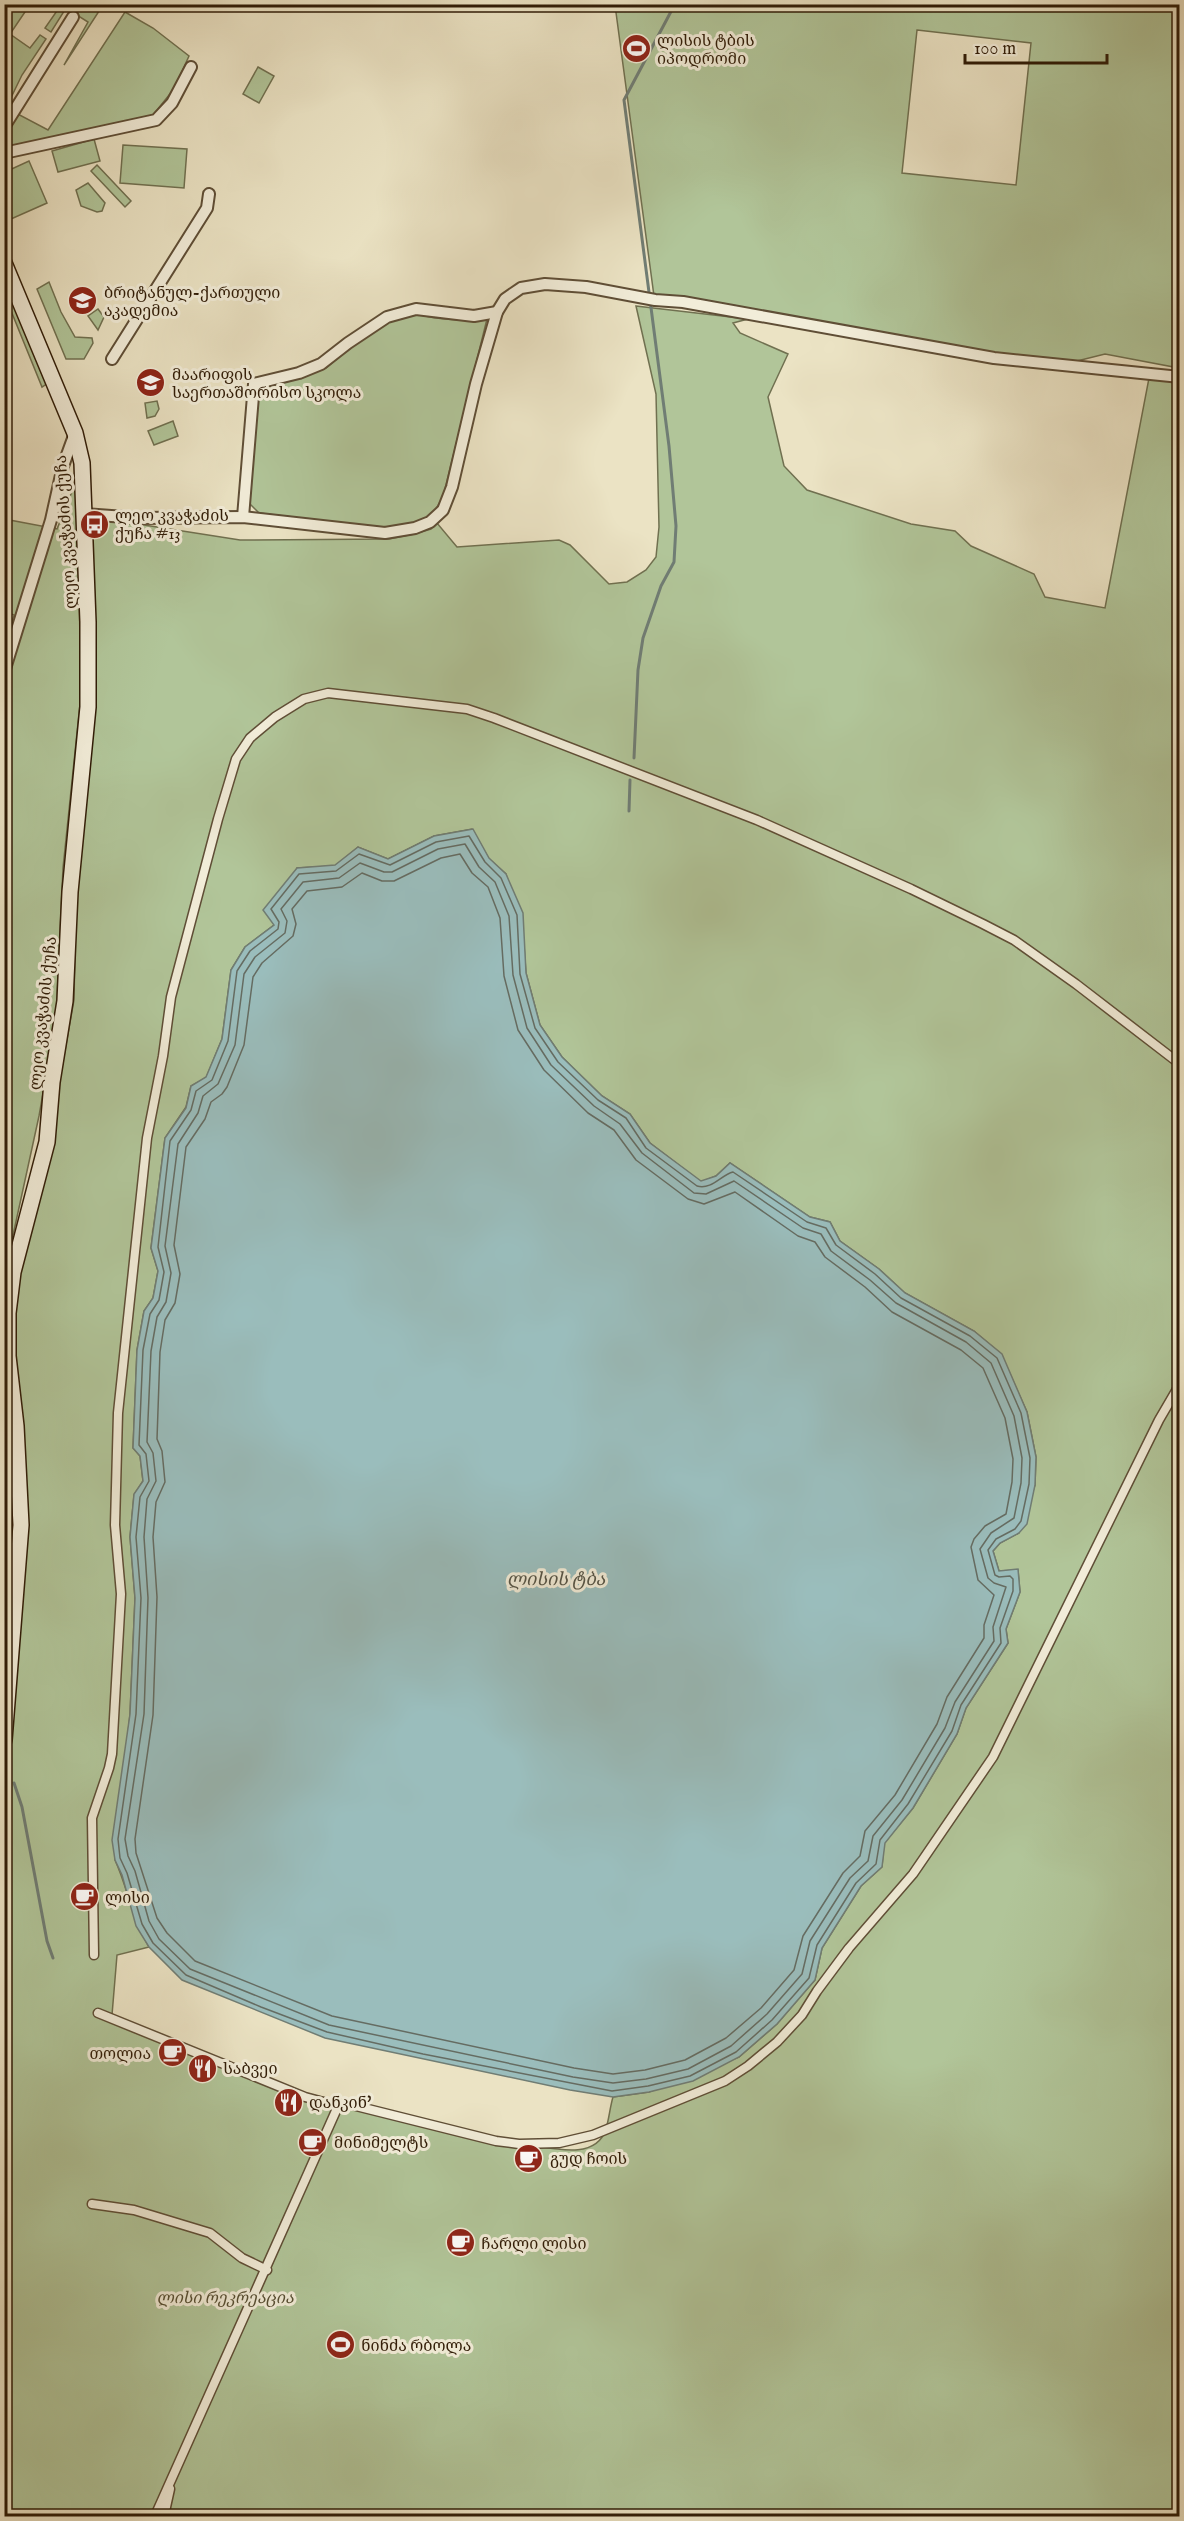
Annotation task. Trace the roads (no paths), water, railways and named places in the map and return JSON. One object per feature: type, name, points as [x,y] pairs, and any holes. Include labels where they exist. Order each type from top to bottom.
[{"type":"main road","name":"ლეო კვაჭაძის ქუჩა","points":[[4,263],[75,433],[82,463],[88,622],[88,707],[70,892],[64,1002],[52,1082],[47,1142],[13,1272],[8,1313],[8,1356],[16,1426],[21,1525],[4,1740]]},
{"type":"street","points":[[4,127],[73,17]]},
{"type":"street","points":[[4,153],[156,120],[172,103],[191,67]]},
{"type":"street","points":[[112,359],[207,208],[209,194]]},
{"type":"street","points":[[84,514],[139,518],[243,518],[386,533],[415,528],[430,522],[443,510],[452,487],[476,384],[497,312],[505,299],[521,288],[545,284],[586,287],[655,300],[682,302],[994,358],[1179,377]]},
{"type":"street","points":[[243,518],[254,384],[321,364],[348,342],[387,317],[416,309],[474,316],[497,312]]},
{"type":"street","points":[[4,672],[51,520],[63,466],[75,433]]},
{"type":"street","points":[[94,1955],[92,1818],[112,1754],[121,1594],[115,1525],[118,1413],[147,1138],[163,1056],[171,997],[215,830],[236,759],[258,730],[304,699],[328,693],[467,709],[494,718],[757,820],[911,888],[983,924],[1014,940],[1076,984],[1179,1064]]},
{"type":"street","points":[[98,2013],[293,2093],[525,2145],[559,2143],[593,2135],[725,2080],[748,2066],[777,2042],[802,2015],[854,1942],[913,1874],[993,1756],[1179,1384]]},
{"type":"street","points":[[155,2517],[171,2485],[222,2362],[267,2270],[339,2104]]},
{"type":"street","points":[[92,2204],[134,2210],[210,2233],[242,2258],[267,2270]]},
{"type":"street","points":[[164,2517],[171,2485]]},
{"type":"water","name":"ლისის ტბა","points":[[473,829],[489,858],[506,874],[523,913],[526,973],[540,1025],[562,1057],[602,1096],[630,1114],[650,1143],[701,1181],[716,1176],[730,1163],[810,1217],[830,1222],[840,1241],[879,1269],[905,1293],[974,1331],[1002,1354],[1027,1412],[1036,1457],[1035,1485],[1027,1524],[1019,1533],[1000,1543],[993,1551],[999,1571],[1018,1569],[1020,1592],[1006,1629],[1008,1643],[966,1708],[957,1734],[913,1808],[885,1843],[882,1867],[861,1886],[822,1948],[815,1980],[777,2024],[739,2057],[693,2081],[649,2092],[613,2097],[325,2038],[182,1980],[149,1947],[136,1926],[122,1875],[115,1860],[112,1840],[130,1714],[135,1598],[130,1537],[134,1494],[143,1481],[140,1456],[133,1448],[137,1350],[144,1311],[153,1298],[158,1271],[151,1248],[165,1138],[186,1108],[191,1086],[206,1077],[222,1039],[231,970],[245,947],[274,925],[263,910],[297,868],[335,865],[358,847],[388,859],[434,836]]},
{"type":"waterway","points":[[634,758],[638,670],[643,638],[661,586],[674,562],[676,526],[669,446],[624,100],[675,4]]},
{"type":"waterway","points":[[629,811],[630,780]]},
{"type":"waterway","points":[[14,1783],[22,1807],[47,1941],[53,1958]]},
{"type":"place","name":"ლისის ტბის იპოდრომი","points":[[636,49]]},
{"type":"place","name":"ბრიტანულ-ქართული აკადემია","points":[[83,301]]},
{"type":"place","name":"მაარიფის საერთაშორისო სკოლა","points":[[151,383]]},
{"type":"place","name":"ლეო კვაჭაძის ქუჩა #13","points":[[94,524]]},
{"type":"place","name":"ლისი","points":[[84,1897]]},
{"type":"place","name":"თოლია","points":[[172,2053]]},
{"type":"place","name":"საბვეი","points":[[202,2068]]},
{"type":"place","name":"დანკინ'","points":[[288,2102]]},
{"type":"place","name":"მინიმელტს","points":[[313,2142]]},
{"type":"place","name":"გუდ ჩოის","points":[[529,2158]]},
{"type":"place","name":"ჩარლი ლისი","points":[[460,2243]]},
{"type":"place","name":"ნინძა რბოლა","points":[[340,2345]]},
{"type":"park label","name":"ლისი რეკრეაცია","points":[[225,2297]]}]
